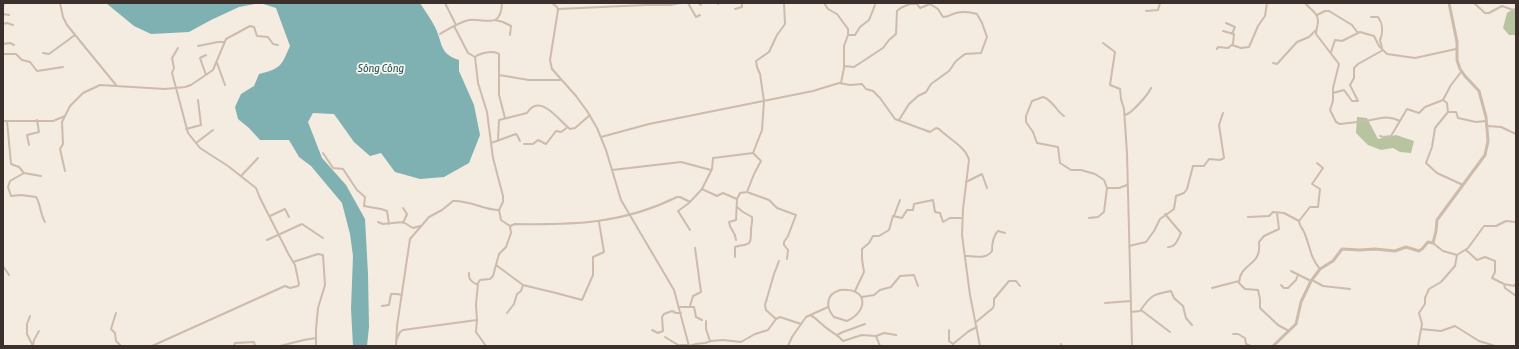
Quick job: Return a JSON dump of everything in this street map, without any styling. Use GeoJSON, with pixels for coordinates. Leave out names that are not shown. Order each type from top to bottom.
{"type":"FeatureCollection","features":[{"type":"Feature","properties":{"kind":"street"},"geometry":{"type":"LineString","coordinates":[[3,7],[4,3]]}},
{"type":"Feature","properties":{"kind":"street"},"geometry":{"type":"LineString","coordinates":[[60,3],[63,17],[75,35],[116,85]]}},
{"type":"Feature","properties":{"kind":"street"},"geometry":{"type":"LineString","coordinates":[[445,3],[468,53],[475,57]]}},
{"type":"Feature","properties":{"kind":"street"},"geometry":{"type":"LineString","coordinates":[[495,20],[501,12],[502,3]]}},
{"type":"Feature","properties":{"kind":"street"},"geometry":{"type":"LineString","coordinates":[[552,3],[558,9],[670,5],[681,3]]}},
{"type":"Feature","properties":{"kind":"street"},"geometry":{"type":"LineString","coordinates":[[688,3],[696,17],[700,15]]}},
{"type":"Feature","properties":{"kind":"street"},"geometry":{"type":"LineString","coordinates":[[735,9],[742,6],[742,3]]}},
{"type":"Feature","properties":{"kind":"street"},"geometry":{"type":"LineString","coordinates":[[753,153],[762,131],[764,101],[760,74],[756,61],[769,52],[777,35],[785,24],[784,3]]}},
{"type":"Feature","properties":{"kind":"street"},"geometry":{"type":"LineString","coordinates":[[824,3],[828,9],[837,14],[846,25],[848,35],[844,46],[844,66],[841,83]]}},
{"type":"Feature","properties":{"kind":"street"},"geometry":{"type":"LineString","coordinates":[[1146,11],[1158,10],[1160,3]]}},
{"type":"Feature","properties":{"kind":"street"},"geometry":{"type":"LineString","coordinates":[[1232,45],[1241,48],[1249,47],[1258,26],[1266,16],[1267,3]]}},
{"type":"Feature","properties":{"kind":"street"},"geometry":{"type":"LineString","coordinates":[[1305,3],[1317,15],[1318,22],[1316,34],[1339,64],[1333,88],[1331,112],[1336,122],[1338,124],[1367,121],[1378,117],[1393,117],[1400,120]]}},
{"type":"Feature","properties":{"kind":"street"},"geometry":{"type":"LineString","coordinates":[[1433,244],[1437,220],[1485,155],[1487,150],[1487,126],[1479,91],[1461,72],[1457,60],[1457,42],[1449,3]]}},
{"type":"Feature","properties":{"kind":"street"},"geometry":{"type":"LineString","coordinates":[[1474,3],[1485,13],[1489,13],[1502,6],[1516,11]]}},
{"type":"Feature","properties":{"kind":"street"},"geometry":{"type":"LineString","coordinates":[[844,66],[854,67],[883,48],[896,34],[897,11],[910,4],[916,4],[920,8],[930,4],[938,9],[942,16],[946,17],[956,13],[968,11],[977,14],[982,23],[987,39],[981,53],[965,54],[956,61],[949,71],[931,84],[926,92],[918,96],[909,104],[899,120]]}},
{"type":"Feature","properties":{"kind":"street"},"geometry":{"type":"LineString","coordinates":[[848,35],[855,35],[860,26],[869,20],[875,5]]}},
{"type":"Feature","properties":{"kind":"street"},"geometry":{"type":"LineString","coordinates":[[558,9],[550,62],[552,69],[576,96],[590,115],[601,137],[620,197],[673,287],[689,345]]}},
{"type":"Feature","properties":{"kind":"street"},"geometry":{"type":"LineString","coordinates":[[1317,15],[1325,11],[1329,11],[1352,25],[1358,33]]}},
{"type":"Feature","properties":{"kind":"street"},"geometry":{"type":"LineString","coordinates":[[3,14],[9,15]]}},
{"type":"Feature","properties":{"kind":"street"},"geometry":{"type":"LineString","coordinates":[[1371,17],[1378,17],[1380,20],[1383,34],[1380,40],[1383,50]]}},
{"type":"Feature","properties":{"kind":"street"},"geometry":{"type":"LineString","coordinates":[[440,34],[455,25],[470,20],[486,22],[495,20],[511,26],[510,35]]}},
{"type":"Feature","properties":{"kind":"street"},"geometry":{"type":"LineString","coordinates":[[3,24],[7,22],[13,25]]}},
{"type":"Feature","properties":{"kind":"street"},"geometry":{"type":"LineString","coordinates":[[1226,23],[1235,27],[1232,34]]}},
{"type":"Feature","properties":{"kind":"street"},"geometry":{"type":"LineString","coordinates":[[65,171],[60,148],[63,144],[62,123],[70,106],[85,92],[102,85],[162,89],[191,85],[213,70],[228,38],[252,26],[257,36],[268,37],[273,44],[278,45]]}},
{"type":"Feature","properties":{"kind":"street"},"geometry":{"type":"LineString","coordinates":[[1217,49],[1218,47],[1228,48],[1232,45],[1235,36],[1223,30]]}},
{"type":"Feature","properties":{"kind":"street"},"geometry":{"type":"LineString","coordinates":[[1273,62],[1277,64],[1297,42],[1309,37],[1316,30]]}},
{"type":"Feature","properties":{"kind":"street"},"geometry":{"type":"LineString","coordinates":[[1331,53],[1335,40],[1342,40],[1364,32],[1374,36],[1387,54],[1415,58],[1456,49]]}},
{"type":"Feature","properties":{"kind":"street"},"geometry":{"type":"LineString","coordinates":[[43,53],[48,54],[75,35]]}},
{"type":"Feature","properties":{"kind":"street"},"geometry":{"type":"LineString","coordinates":[[198,46],[225,42]]}},
{"type":"Feature","properties":{"kind":"street"},"geometry":{"type":"LineString","coordinates":[[3,44],[10,43],[14,45]]}},
{"type":"Feature","properties":{"kind":"street"},"geometry":{"type":"LineString","coordinates":[[1103,43],[1115,52],[1110,85],[1120,89],[1124,107],[1128,185],[1132,346]]}},
{"type":"Feature","properties":{"kind":"street"},"geometry":{"type":"LineString","coordinates":[[152,346],[285,286],[292,288],[298,286],[299,284],[298,273],[257,189],[241,176],[202,150],[186,129],[177,88],[172,73],[174,68],[172,58],[178,48]]}},
{"type":"Feature","properties":{"kind":"street"},"geometry":{"type":"LineString","coordinates":[[1333,93],[1344,90],[1352,101],[1358,101],[1350,84],[1354,78],[1354,68],[1358,64],[1383,50]]}},
{"type":"Feature","properties":{"kind":"street"},"geometry":{"type":"LineString","coordinates":[[475,57],[479,54],[494,52],[498,53],[499,96],[505,118]]}},
{"type":"Feature","properties":{"kind":"street"},"geometry":{"type":"LineString","coordinates":[[3,54],[16,54],[22,60],[30,62],[37,71],[63,67]]}},
{"type":"Feature","properties":{"kind":"street"},"geometry":{"type":"LineString","coordinates":[[206,55],[200,58],[206,75]]}},
{"type":"Feature","properties":{"kind":"street"},"geometry":{"type":"LineString","coordinates":[[475,57],[478,83],[487,112],[494,161],[503,196],[503,202],[500,210],[501,220],[510,226]]}},
{"type":"Feature","properties":{"kind":"street"},"geometry":{"type":"LineString","coordinates":[[217,63],[225,85]]}},
{"type":"Feature","properties":{"kind":"street"},"geometry":{"type":"LineString","coordinates":[[1380,136],[1391,136],[1407,109],[1419,113],[1425,107],[1439,103],[1443,100],[1451,85],[1461,72]]}},
{"type":"Feature","properties":{"kind":"street"},"geometry":{"type":"LineString","coordinates":[[499,75],[529,80],[562,80]]}},
{"type":"Feature","properties":{"kind":"street"},"geometry":{"type":"LineString","coordinates":[[601,137],[649,124],[813,91],[841,83],[850,85],[862,84],[866,89],[873,91],[881,99],[893,117],[930,132],[938,128],[959,147],[968,158],[962,218],[962,235],[970,295],[980,346]]}},
{"type":"Feature","properties":{"kind":"street"},"geometry":{"type":"LineString","coordinates":[[1124,115],[1130,114],[1144,99],[1151,88]]}},
{"type":"Feature","properties":{"kind":"street"},"geometry":{"type":"LineString","coordinates":[[1064,116],[1046,97],[1043,96],[1032,100],[1026,116],[1026,122],[1033,132],[1037,143],[1058,147],[1060,163],[1071,170],[1082,170],[1096,174],[1104,180],[1107,188],[1104,212],[1098,217],[1089,218]]}},
{"type":"Feature","properties":{"kind":"street"},"geometry":{"type":"LineString","coordinates":[[186,129],[201,125],[198,100]]}},
{"type":"Feature","properties":{"kind":"street"},"geometry":{"type":"LineString","coordinates":[[1443,100],[1447,103],[1448,112],[1435,128],[1432,147],[1426,162],[1437,173],[1463,185]]}},
{"type":"Feature","properties":{"kind":"street"},"geometry":{"type":"LineString","coordinates":[[498,141],[499,121],[505,118],[527,113],[530,109],[535,107],[544,107],[555,114],[568,127],[574,129],[590,115]]}},
{"type":"Feature","properties":{"kind":"street"},"geometry":{"type":"LineString","coordinates":[[1448,112],[1456,112],[1459,119],[1476,122],[1486,121]]}},
{"type":"Feature","properties":{"kind":"street"},"geometry":{"type":"LineString","coordinates":[[1129,246],[1146,242],[1160,219],[1174,208],[1176,196],[1184,193],[1187,189],[1193,166],[1204,166],[1209,159],[1222,160],[1224,158],[1218,125],[1223,113]]}},
{"type":"Feature","properties":{"kind":"street"},"geometry":{"type":"LineString","coordinates":[[3,121],[53,121],[65,116]]}},
{"type":"Feature","properties":{"kind":"street"},"geometry":{"type":"LineString","coordinates":[[29,146],[27,135],[39,132],[37,120]]}},
{"type":"Feature","properties":{"kind":"street"},"geometry":{"type":"LineString","coordinates":[[7,121],[10,142],[10,164],[19,167],[24,173],[41,176]]}},
{"type":"Feature","properties":{"kind":"street"},"geometry":{"type":"LineString","coordinates":[[1487,126],[1501,127],[1516,134]]}},
{"type":"Feature","properties":{"kind":"street"},"geometry":{"type":"LineString","coordinates":[[524,144],[533,144],[538,140],[546,144],[556,131],[561,132],[568,127]]}},
{"type":"Feature","properties":{"kind":"street"},"geometry":{"type":"LineString","coordinates":[[196,143],[214,130]]}},
{"type":"Feature","properties":{"kind":"street"},"geometry":{"type":"LineString","coordinates":[[491,143],[517,134],[520,141]]}},
{"type":"Feature","properties":{"kind":"street"},"geometry":{"type":"LineString","coordinates":[[323,153],[333,168],[343,169],[357,190],[365,197],[364,206],[380,208],[387,211],[389,224]]}},
{"type":"Feature","properties":{"kind":"street"},"geometry":{"type":"LineString","coordinates":[[690,230],[678,211],[690,202],[702,189],[711,171],[714,158],[753,153]]}},
{"type":"Feature","properties":{"kind":"street"},"geometry":{"type":"LineString","coordinates":[[747,192],[761,161],[753,153]]}},
{"type":"Feature","properties":{"kind":"street"},"geometry":{"type":"LineString","coordinates":[[241,176],[258,158]]}},
{"type":"Feature","properties":{"kind":"street"},"geometry":{"type":"LineString","coordinates":[[612,170],[681,162],[711,171]]}},
{"type":"Feature","properties":{"kind":"street"},"geometry":{"type":"LineString","coordinates":[[1318,163],[1323,168],[1312,184],[1320,189],[1320,204],[1318,207],[1310,207],[1299,220],[1299,225],[1304,232],[1313,262],[1320,270]]}},
{"type":"Feature","properties":{"kind":"street"},"geometry":{"type":"LineString","coordinates":[[24,173],[9,182],[8,187],[10,195],[34,196],[39,202],[41,215],[45,222]]}},
{"type":"Feature","properties":{"kind":"street"},"geometry":{"type":"LineString","coordinates":[[966,182],[982,174],[987,188]]}},
{"type":"Feature","properties":{"kind":"street"},"geometry":{"type":"LineString","coordinates":[[1107,188],[1119,188],[1128,185]]}},
{"type":"Feature","properties":{"kind":"street"},"geometry":{"type":"LineString","coordinates":[[702,189],[717,196],[724,193],[737,199]]}},
{"type":"Feature","properties":{"kind":"street"},"geometry":{"type":"LineString","coordinates":[[736,240],[735,232],[730,227],[729,222],[736,220],[737,199],[741,192],[747,192],[769,200],[777,208],[796,215],[788,236],[784,242],[788,250],[787,259]]}},
{"type":"Feature","properties":{"kind":"street"},"geometry":{"type":"LineString","coordinates":[[510,226],[515,224],[582,224],[599,222],[644,212],[677,197],[690,202]]}},
{"type":"Feature","properties":{"kind":"street"},"geometry":{"type":"LineString","coordinates":[[855,291],[864,272],[862,249],[869,243],[873,236],[879,236],[889,230],[900,200]]}},
{"type":"Feature","properties":{"kind":"street"},"geometry":{"type":"LineString","coordinates":[[894,216],[902,218],[907,210],[913,210],[914,204],[933,200],[935,212],[940,213],[943,222],[950,218],[962,218]]}},
{"type":"Feature","properties":{"kind":"street"},"geometry":{"type":"LineString","coordinates":[[396,346],[409,242],[412,237],[428,217],[442,210],[453,201],[469,202],[493,210],[500,210]]}},
{"type":"Feature","properties":{"kind":"street"},"geometry":{"type":"LineString","coordinates":[[735,257],[735,247],[746,246],[752,238],[751,228],[753,220],[751,216],[737,207]]}},
{"type":"Feature","properties":{"kind":"street"},"geometry":{"type":"LineString","coordinates":[[403,208],[407,214],[404,223]]}},
{"type":"Feature","properties":{"kind":"street"},"geometry":{"type":"LineString","coordinates":[[270,216],[285,209],[290,217]]}},
{"type":"Feature","properties":{"kind":"street"},"geometry":{"type":"LineString","coordinates":[[1248,217],[1269,216],[1273,212],[1286,213],[1294,219],[1299,220]]}},
{"type":"Feature","properties":{"kind":"street"},"geometry":{"type":"LineString","coordinates":[[1277,213],[1279,229],[1264,236],[1258,242],[1260,250],[1257,258],[1243,270],[1239,281],[1240,285],[1245,288],[1258,290],[1260,308],[1278,325],[1289,331]]}},
{"type":"Feature","properties":{"kind":"street"},"geometry":{"type":"LineString","coordinates":[[1165,214],[1181,233],[1176,244],[1168,247]]}},
{"type":"Feature","properties":{"kind":"street"},"geometry":{"type":"LineString","coordinates":[[378,222],[383,224],[404,223],[411,228],[421,226]]}},
{"type":"Feature","properties":{"kind":"street"},"geometry":{"type":"LineString","coordinates":[[496,265],[523,285],[556,292],[582,300],[593,275],[593,257],[604,252],[599,222]]}},
{"type":"Feature","properties":{"kind":"street"},"geometry":{"type":"LineString","coordinates":[[1274,346],[1297,321],[1301,302],[1311,280],[1320,270],[1333,261],[1342,248],[1396,251],[1406,247],[1419,251],[1428,242],[1443,251],[1457,255],[1466,250],[1476,240],[1484,226],[1496,226],[1506,222],[1516,222]]}},
{"type":"Feature","properties":{"kind":"street"},"geometry":{"type":"LineString","coordinates":[[267,240],[302,224],[323,238]]}},
{"type":"Feature","properties":{"kind":"street"},"geometry":{"type":"LineString","coordinates":[[486,346],[476,331],[478,285],[480,280],[490,279],[493,276],[499,254],[506,248],[510,226]]}},
{"type":"Feature","properties":{"kind":"street"},"geometry":{"type":"LineString","coordinates":[[965,256],[978,258],[988,255],[992,251],[992,244],[996,232],[1005,232]]}},
{"type":"Feature","properties":{"kind":"street"},"geometry":{"type":"LineString","coordinates":[[690,306],[693,296],[701,292],[696,248]]}},
{"type":"Feature","properties":{"kind":"street"},"geometry":{"type":"LineString","coordinates":[[1466,250],[1477,260],[1485,257],[1495,261],[1495,272],[1492,278],[1504,284],[1514,286],[1516,283]]}},
{"type":"Feature","properties":{"kind":"street"},"geometry":{"type":"LineString","coordinates":[[293,262],[318,254],[323,255],[325,285],[318,308],[316,346]]}},
{"type":"Feature","properties":{"kind":"street"},"geometry":{"type":"LineString","coordinates":[[1418,346],[1422,322],[1420,313],[1425,304],[1425,296],[1430,288],[1440,282],[1455,266],[1457,255]]}},
{"type":"Feature","properties":{"kind":"street"},"geometry":{"type":"LineString","coordinates":[[776,319],[766,310],[765,305],[779,261]]}},
{"type":"Feature","properties":{"kind":"street"},"geometry":{"type":"LineString","coordinates":[[3,266],[8,275]]}},
{"type":"Feature","properties":{"kind":"street"},"geometry":{"type":"LineString","coordinates":[[1291,271],[1323,286],[1350,288]]}},
{"type":"Feature","properties":{"kind":"street"},"geometry":{"type":"LineString","coordinates":[[469,273],[471,279],[478,285]]}},
{"type":"Feature","properties":{"kind":"street"},"geometry":{"type":"LineString","coordinates":[[862,297],[874,295],[880,290],[890,287],[900,276],[914,275],[918,286]]}},
{"type":"Feature","properties":{"kind":"street"},"geometry":{"type":"LineString","coordinates":[[1281,285],[1284,288],[1288,288],[1296,280],[1298,275]]}},
{"type":"Feature","properties":{"kind":"street"},"geometry":{"type":"LineString","coordinates":[[976,322],[993,308],[994,299],[1009,281],[1016,281],[1020,286]]}},
{"type":"Feature","properties":{"kind":"street"},"geometry":{"type":"LineString","coordinates":[[1212,288],[1239,281]]}},
{"type":"Feature","properties":{"kind":"street"},"geometry":{"type":"LineString","coordinates":[[1504,284],[1505,288],[1516,296]]}},
{"type":"Feature","properties":{"kind":"street"},"geometry":{"type":"LineString","coordinates":[[507,313],[514,304],[517,294],[521,291],[523,285]]}},
{"type":"Feature","properties":{"kind":"street"},"geometry":{"type":"LineString","coordinates":[[837,291],[855,291],[862,297],[863,303],[862,307],[855,316],[847,320],[834,317],[828,307],[829,298],[837,291]]}},
{"type":"Feature","properties":{"kind":"street"},"geometry":{"type":"LineString","coordinates":[[1131,312],[1141,310],[1153,295],[1171,291],[1174,298],[1183,306],[1186,318],[1192,325]]}},
{"type":"Feature","properties":{"kind":"street"},"geometry":{"type":"LineString","coordinates":[[382,306],[389,305],[391,294],[402,295]]}},
{"type":"Feature","properties":{"kind":"street"},"geometry":{"type":"LineString","coordinates":[[1105,303],[1131,301]]}},
{"type":"Feature","properties":{"kind":"street"},"geometry":{"type":"LineString","coordinates":[[679,307],[690,306],[695,308],[696,317],[702,320]]}},
{"type":"Feature","properties":{"kind":"street"},"geometry":{"type":"LineString","coordinates":[[788,346],[792,337],[806,317],[828,307]]}},
{"type":"Feature","properties":{"kind":"street"},"geometry":{"type":"LineString","coordinates":[[1141,310],[1170,332]]}},
{"type":"Feature","properties":{"kind":"street"},"geometry":{"type":"LineString","coordinates":[[652,330],[658,333],[663,331],[662,317],[664,314],[672,311],[681,313]]}},
{"type":"Feature","properties":{"kind":"street"},"geometry":{"type":"LineString","coordinates":[[116,313],[111,329],[115,333],[116,341],[121,346]]}},
{"type":"Feature","properties":{"kind":"street"},"geometry":{"type":"LineString","coordinates":[[810,315],[844,342],[854,336],[876,336],[884,333],[896,334]]}},
{"type":"Feature","properties":{"kind":"street"},"geometry":{"type":"LineString","coordinates":[[30,316],[27,324],[27,334],[33,346]]}},
{"type":"Feature","properties":{"kind":"street"},"geometry":{"type":"LineString","coordinates":[[665,337],[678,345],[689,345],[723,340],[741,342],[755,334],[768,330],[776,319],[782,318],[801,324]]}},
{"type":"Feature","properties":{"kind":"street"},"geometry":{"type":"LineString","coordinates":[[396,341],[400,332],[403,330],[477,320]]}},
{"type":"Feature","properties":{"kind":"street"},"geometry":{"type":"LineString","coordinates":[[706,320],[706,329],[710,341]]}},
{"type":"Feature","properties":{"kind":"street"},"geometry":{"type":"LineString","coordinates":[[837,335],[866,324]]}},
{"type":"Feature","properties":{"kind":"street"},"geometry":{"type":"LineString","coordinates":[[1420,329],[1442,331],[1455,326],[1479,341],[1495,346]]}},
{"type":"Feature","properties":{"kind":"street"},"geometry":{"type":"LineString","coordinates":[[949,330],[948,341],[953,344],[969,331],[977,327]]}},
{"type":"Feature","properties":{"kind":"street"},"geometry":{"type":"LineString","coordinates":[[33,346],[34,340],[39,332]]}},
{"type":"Feature","properties":{"kind":"street"},"geometry":{"type":"LineString","coordinates":[[1233,334],[1238,334],[1245,338],[1246,344],[1252,346]]}},
{"type":"Feature","properties":{"kind":"street"},"geometry":{"type":"LineString","coordinates":[[876,336],[880,346]]}},
{"type":"Feature","properties":{"kind":"street"},"geometry":{"type":"LineString","coordinates":[[280,346],[316,338]]}},
{"type":"Feature","properties":{"kind":"street"},"geometry":{"type":"LineString","coordinates":[[234,346],[235,343],[254,342],[256,346]]}},
{"type":"Feature","properties":{"kind":"green space"},"geometry":{"type":"Polygon","coordinates":[[[1516,7],[1516,35],[1509,35],[1503,28],[1507,13],[1516,7]]]}},
{"type":"Feature","properties":{"kind":"green space"},"geometry":{"type":"Polygon","coordinates":[[[1357,117],[1367,118],[1378,139],[1396,135],[1414,141],[1411,153],[1400,152],[1393,148],[1381,150],[1368,145],[1356,133],[1357,117]]]}},
{"type":"Feature","properties":{"kind":"water"},"geometry":{"type":"Polygon","coordinates":[[[106,3],[260,3],[239,7],[189,32],[151,34],[134,26],[106,3]]]}},
{"type":"Feature","properties":{"kind":"water","name":"Sông Công"},"geometry":{"type":"Polygon","coordinates":[[[260,3],[420,3],[438,33],[442,47],[448,55],[459,60],[459,71],[474,105],[480,135],[469,163],[444,177],[420,179],[395,172],[381,153],[370,156],[354,142],[334,114],[313,113],[308,122],[322,158],[346,185],[365,219],[369,327],[367,346],[353,346],[351,309],[353,256],[350,234],[342,203],[311,166],[299,157],[289,140],[260,140],[238,119],[235,107],[241,94],[254,86],[259,74],[277,68],[285,58],[290,46],[276,8],[260,3]]]}}]}
